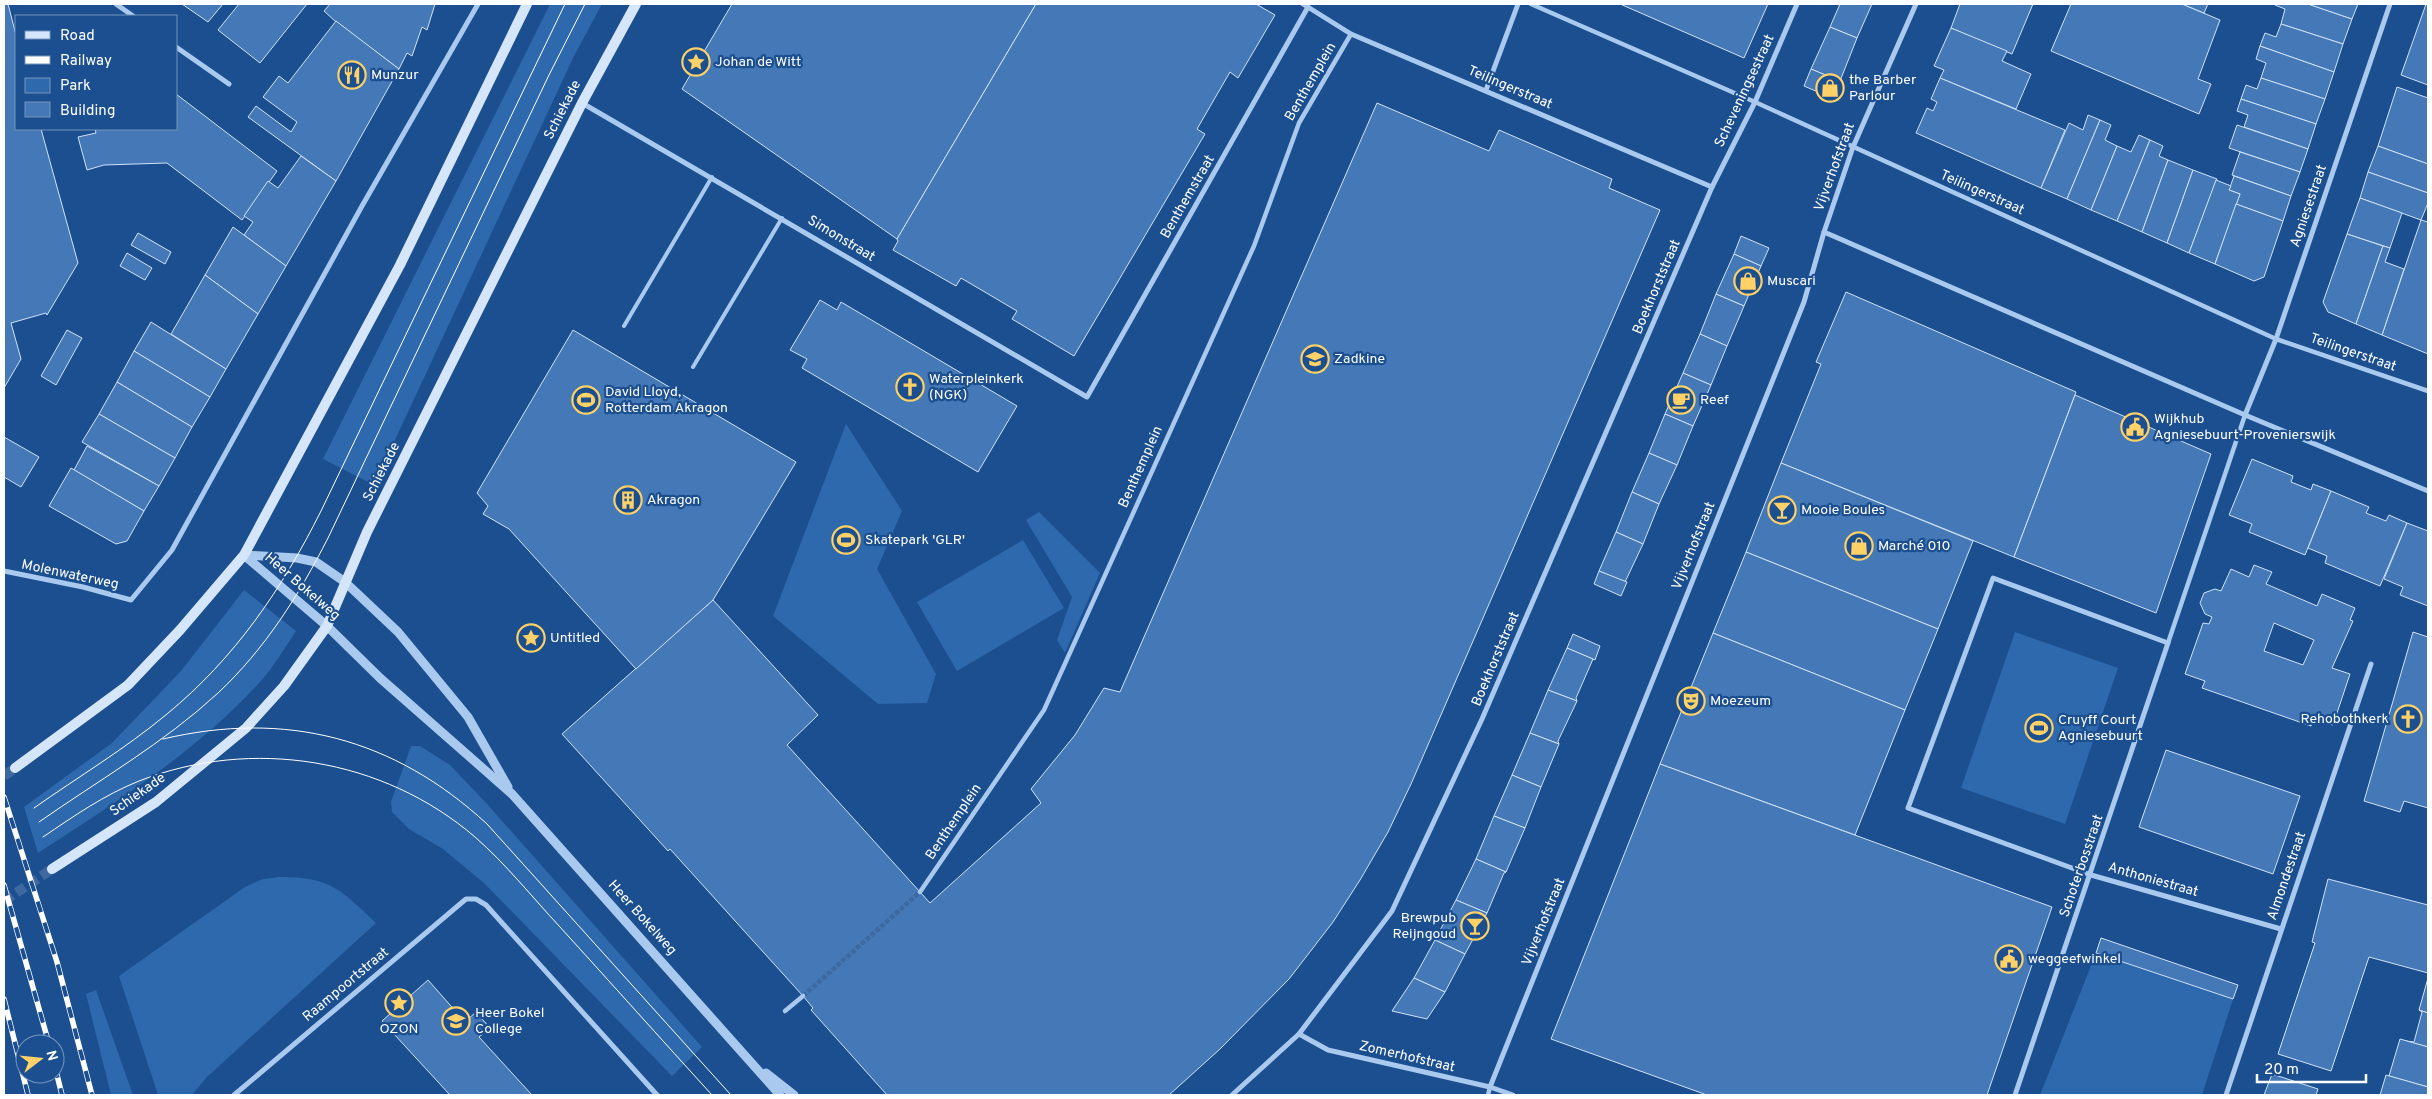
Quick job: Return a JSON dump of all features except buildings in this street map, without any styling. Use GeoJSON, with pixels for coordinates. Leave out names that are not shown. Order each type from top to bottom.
{"type":"FeatureCollection","features":[{"type":"Feature","properties":{"kind":"main road"},"geometry":{"type":"LineString","coordinates":[[15,768],[128,686],[180,630],[244,555],[400,265],[527,4]]}},
{"type":"Feature","properties":{"kind":"main road","name":"Schiekade"},"geometry":{"type":"LineString","coordinates":[[52,869],[156,802],[246,728],[284,686],[327,626],[367,532],[582,102],[636,4]]}},
{"type":"Feature","properties":{"kind":"street"},"geometry":{"type":"LineString","coordinates":[[116,4],[132,15]]}},
{"type":"Feature","properties":{"kind":"street","name":"Molenwaterweg"},"geometry":{"type":"LineString","coordinates":[[4,572],[83,587],[132,600],[172,550],[352,224],[478,4]]}},
{"type":"Feature","properties":{"kind":"street","name":"Teilingerstraat"},"geometry":{"type":"LineString","coordinates":[[1303,4],[1351,34],[1712,187]]}},
{"type":"Feature","properties":{"kind":"street"},"geometry":{"type":"LineString","coordinates":[[1486,90],[1518,4]]}},
{"type":"Feature","properties":{"kind":"street","name":"Teilingerstraat"},"geometry":{"type":"LineString","coordinates":[[1531,4],[1754,102],[2276,339],[2428,391]]}},
{"type":"Feature","properties":{"kind":"street","name":"Scheveningsestraat"},"geometry":{"type":"LineString","coordinates":[[1712,187],[1754,102],[1797,4]]}},
{"type":"Feature","properties":{"kind":"street","name":"Vijverhofstraat"},"geometry":{"type":"LineString","coordinates":[[1488,1095],[1804,302],[1824,232],[1853,147],[1916,4]]}},
{"type":"Feature","properties":{"kind":"street","name":"Agniesestraat"},"geometry":{"type":"LineString","coordinates":[[2245,415],[2276,339],[2390,4]]}},
{"type":"Feature","properties":{"kind":"street","name":"Benthemstraat"},"geometry":{"type":"LineString","coordinates":[[1087,397],[1308,7]]}},
{"type":"Feature","properties":{"kind":"street","name":"Benthemplein"},"geometry":{"type":"LineString","coordinates":[[920,892],[1044,710],[1254,246],[1299,123],[1351,34]]}},
{"type":"Feature","properties":{"kind":"street"},"geometry":{"type":"LineString","coordinates":[[178,48],[229,84]]}},
{"type":"Feature","properties":{"kind":"street","name":"Simonstraat"},"geometry":{"type":"LineString","coordinates":[[582,102],[1087,397]]}},
{"type":"Feature","properties":{"kind":"street","name":"Boekhorststraat"},"geometry":{"type":"LineString","coordinates":[[1232,1095],[1299,1034],[1392,910],[1482,719],[1712,187]]}},
{"type":"Feature","properties":{"kind":"street"},"geometry":{"type":"LineString","coordinates":[[1824,232],[2245,415],[2428,490]]}},
{"type":"Feature","properties":{"kind":"street","name":"Schoterbosstraat"},"geometry":{"type":"LineString","coordinates":[[2015,1095],[2245,415]]}},
{"type":"Feature","properties":{"kind":"street","name":"Heer Bokelweg"},"geometry":{"type":"LineString","coordinates":[[244,555],[297,558],[316,562],[345,582],[398,632],[468,717],[512,794]]}},
{"type":"Feature","properties":{"kind":"street","name":"Heer Bokelweg"},"geometry":{"type":"LineString","coordinates":[[244,555],[327,626],[380,678],[512,794],[780,1095]]}},
{"type":"Feature","properties":{"kind":"street","name":"Anthoniestraat"},"geometry":{"type":"LineString","coordinates":[[2168,643],[1993,578],[1908,808],[2091,874],[2281,929]]}},
{"type":"Feature","properties":{"kind":"street","name":"Almondestraat"},"geometry":{"type":"LineString","coordinates":[[2226,1095],[2371,664]]}},
{"type":"Feature","properties":{"kind":"street","name":"Raampoortstraat"},"geometry":{"type":"LineString","coordinates":[[234,1095],[466,899],[476,899],[486,905],[657,1095]]}},
{"type":"Feature","properties":{"kind":"street"},"geometry":{"type":"LineString","coordinates":[[785,1012],[803,996]]}},
{"type":"Feature","properties":{"kind":"street","name":"Zomerhofstraat"},"geometry":{"type":"LineString","coordinates":[[1299,1034],[1328,1050],[1490,1087],[1513,1095]]}},
{"type":"Feature","properties":{"kind":"street","name":"Heer Bokelweg"},"geometry":{"type":"LineString","coordinates":[[750,1060],[794,1095]]}},
{"type":"Feature","properties":{"kind":"lane"},"geometry":{"type":"LineString","coordinates":[[624,326],[712,177]]}},
{"type":"Feature","properties":{"kind":"lane"},"geometry":{"type":"LineString","coordinates":[[693,368],[782,218]]}},
{"type":"Feature","properties":{"kind":"green space"},"geometry":{"type":"Polygon","coordinates":[[[550,4],[602,4],[574,56],[374,485],[323,459],[550,4]]]}},
{"type":"Feature","properties":{"kind":"green space","name":"Skatepark 'GLR'"},"geometry":{"type":"Polygon","coordinates":[[[846,424],[902,511],[877,569],[936,674],[927,703],[878,704],[773,616],[846,424]]]}},
{"type":"Feature","properties":{"kind":"green space"},"geometry":{"type":"Polygon","coordinates":[[[1039,512],[1100,573],[1065,653],[1057,640],[1072,597],[1026,520],[1039,512]]]}},
{"type":"Feature","properties":{"kind":"green space"},"geometry":{"type":"Polygon","coordinates":[[[1023,540],[1064,608],[957,671],[917,602],[1023,540]]]}},
{"type":"Feature","properties":{"kind":"green space"},"geometry":{"type":"Polygon","coordinates":[[[244,590],[296,631],[266,675],[236,706],[183,753],[126,795],[38,853],[24,807],[112,743],[181,671],[244,590]]]}},
{"type":"Feature","properties":{"kind":"green space","name":"Cruyff Court Agniesebuurt"},"geometry":{"type":"Polygon","coordinates":[[[2015,632],[2118,668],[2065,824],[1961,788],[2015,632]]]}},
{"type":"Feature","properties":{"kind":"green space"},"geometry":{"type":"Polygon","coordinates":[[[411,746],[420,746],[450,765],[488,805],[702,1047],[672,1076],[485,884],[443,849],[409,829],[392,812],[391,802],[411,746]]]}},
{"type":"Feature","properties":{"kind":"green space"},"geometry":{"type":"Polygon","coordinates":[[[280,877],[324,883],[344,894],[376,923],[207,1077],[192,1095],[158,1095],[119,976],[245,887],[263,879],[280,877]]]}},
{"type":"Feature","properties":{"kind":"green space"},"geometry":{"type":"Polygon","coordinates":[[[2096,953],[2233,999],[2202,1095],[2040,1095],[2096,953]]]}},
{"type":"Feature","properties":{"kind":"green space"},"geometry":{"type":"Polygon","coordinates":[[[96,990],[133,1095],[111,1095],[86,994],[96,990]]]}},
{"type":"Feature","properties":{"kind":"tunnel"},"geometry":{"type":"LineString","coordinates":[[4,776],[15,768]]}},
{"type":"Feature","properties":{"kind":"tunnel"},"geometry":{"type":"LineString","coordinates":[[4,901],[52,869]]}},
{"type":"Feature","properties":{"kind":"tunnel"},"geometry":{"type":"LineString","coordinates":[[803,996],[920,892]]}},
{"type":"Feature","properties":{"kind":"tram line"},"geometry":{"type":"LineString","coordinates":[[34,808],[135,739],[192,692],[235,646],[273,595],[321,511],[565,4]]}},
{"type":"Feature","properties":{"kind":"tram line"},"geometry":{"type":"LineString","coordinates":[[39,822],[153,745],[197,711],[235,676],[266,640],[280,620],[328,538],[549,75],[585,4]]}},
{"type":"Feature","properties":{"kind":"tram line"},"geometry":{"type":"LineString","coordinates":[[163,739],[208,731],[252,728],[295,730],[336,738],[376,752],[414,770],[451,794],[487,824],[731,1095]]}},
{"type":"Feature","properties":{"kind":"tram line"},"geometry":{"type":"LineString","coordinates":[[43,837],[101,799],[139,781],[182,768],[226,760],[271,759],[315,763],[358,773],[400,789],[439,810],[486,847],[712,1095]]}},
{"type":"Feature","properties":{"kind":"railway"},"geometry":{"type":"LineString","coordinates":[[4,797],[57,962],[92,1095]]}},
{"type":"Feature","properties":{"kind":"railway"},"geometry":{"type":"LineString","coordinates":[[4,885],[46,1034]]}},
{"type":"Feature","properties":{"kind":"railway"},"geometry":{"type":"LineString","coordinates":[[4,999],[28,1095]]}},
{"type":"Feature","properties":{"kind":"railway"},"geometry":{"type":"LineString","coordinates":[[59,1084],[62,1095]]}},
{"type":"Feature","properties":{"kind":"place","name":"Johan de Witt"},"geometry":{"type":"Point","coordinates":[696,62]}},
{"type":"Feature","properties":{"kind":"place","name":"Munzur"},"geometry":{"type":"Point","coordinates":[352,75]}},
{"type":"Feature","properties":{"kind":"place","name":"the Barber Parlour"},"geometry":{"type":"Point","coordinates":[1830,88]}},
{"type":"Feature","properties":{"kind":"place","name":"Muscari"},"geometry":{"type":"Point","coordinates":[1748,281]}},
{"type":"Feature","properties":{"kind":"place","name":"Zadkine"},"geometry":{"type":"Point","coordinates":[1315,359]}},
{"type":"Feature","properties":{"kind":"place","name":"Waterpleinkerk (NGK)"},"geometry":{"type":"Point","coordinates":[910,387]}},
{"type":"Feature","properties":{"kind":"place","name":"David Lloyd, Rotterdam Akragon"},"geometry":{"type":"Point","coordinates":[586,400]}},
{"type":"Feature","properties":{"kind":"place","name":"Reef"},"geometry":{"type":"Point","coordinates":[1681,400]}},
{"type":"Feature","properties":{"kind":"place","name":"Wijkhub Agniesebuurt-Provenierswijk"},"geometry":{"type":"Point","coordinates":[2135,427]}},
{"type":"Feature","properties":{"kind":"place","name":"Akragon"},"geometry":{"type":"Point","coordinates":[628,500]}},
{"type":"Feature","properties":{"kind":"place","name":"Mooie Boules"},"geometry":{"type":"Point","coordinates":[1782,510]}},
{"type":"Feature","properties":{"kind":"place","name":"Skatepark 'GLR'"},"geometry":{"type":"Point","coordinates":[846,540]}},
{"type":"Feature","properties":{"kind":"place","name":"Marché 010"},"geometry":{"type":"Point","coordinates":[1859,546]}},
{"type":"Feature","properties":{"kind":"place","name":"Untitled"},"geometry":{"type":"Point","coordinates":[531,638]}},
{"type":"Feature","properties":{"kind":"place","name":"Moezeum"},"geometry":{"type":"Point","coordinates":[1691,701]}},
{"type":"Feature","properties":{"kind":"place","name":"Rehobothkerk"},"geometry":{"type":"Point","coordinates":[2408,719]}},
{"type":"Feature","properties":{"kind":"place","name":"Cruyff Court Agniesebuurt"},"geometry":{"type":"Point","coordinates":[2039,728]}},
{"type":"Feature","properties":{"kind":"place","name":"Brewpub Reijngoud"},"geometry":{"type":"Point","coordinates":[1475,926]}},
{"type":"Feature","properties":{"kind":"place","name":"weggeefwinkel"},"geometry":{"type":"Point","coordinates":[2009,959]}},
{"type":"Feature","properties":{"kind":"place","name":"OZON"},"geometry":{"type":"Point","coordinates":[399,1003]}},
{"type":"Feature","properties":{"kind":"place","name":"Heer Bokel College"},"geometry":{"type":"Point","coordinates":[456,1021]}}]}
